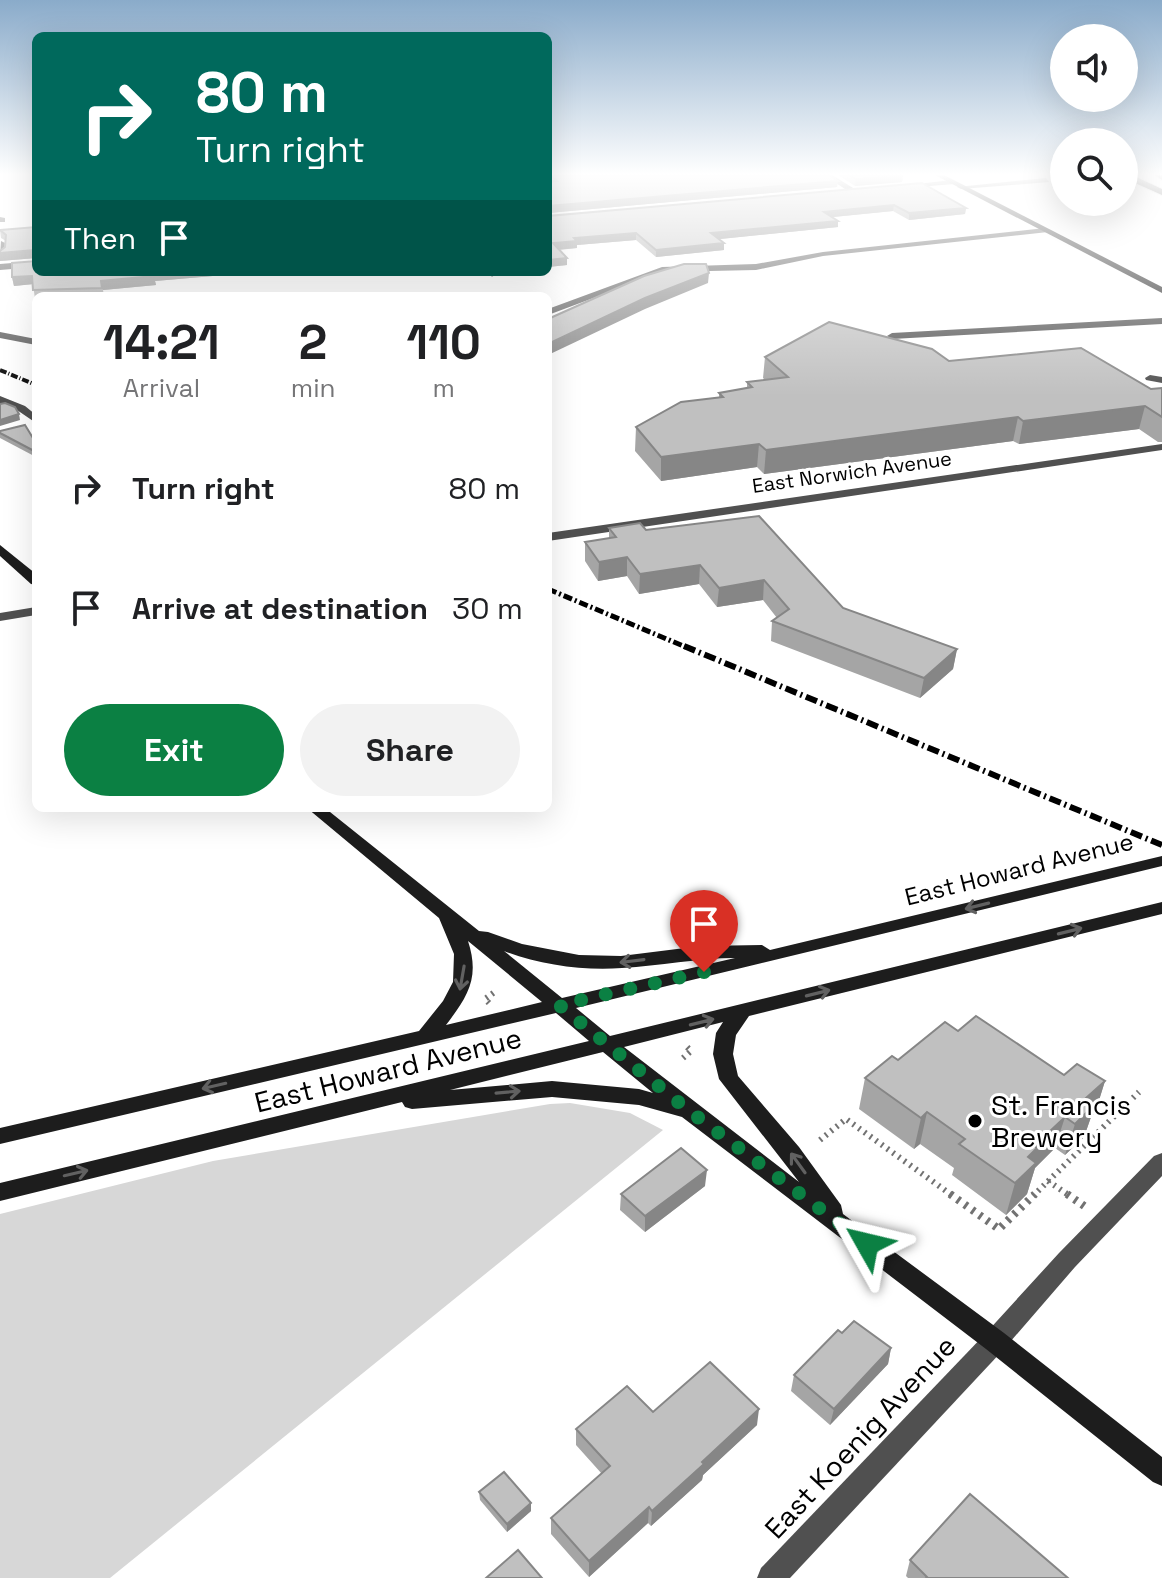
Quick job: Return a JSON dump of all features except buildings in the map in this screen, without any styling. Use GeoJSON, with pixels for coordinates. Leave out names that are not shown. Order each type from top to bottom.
{"type":"FeatureCollection","features":[{"type":"Feature","properties":{"kind":"main road"},"geometry":{"type":"LineString","coordinates":[[1081,249],[1162,290]]}},
{"type":"Feature","properties":{"kind":"main road"},"geometry":{"type":"LineString","coordinates":[[0,549],[32,577]]}},
{"type":"Feature","properties":{"kind":"main road"},"geometry":{"type":"LineString","coordinates":[[320,812],[688,1110],[995,1341],[1162,1473]]}},
{"type":"Feature","properties":{"kind":"main road","name":"East Howard Avenue"},"geometry":{"type":"LineString","coordinates":[[0,1136],[793,951],[1162,861]]}},
{"type":"Feature","properties":{"kind":"main road","name":"East Howard Avenue"},"geometry":{"type":"LineString","coordinates":[[0,1192],[1162,908]]}},
{"type":"Feature","properties":{"kind":"main road"},"geometry":{"type":"LineString","coordinates":[[426,1036],[459,996],[465,966],[463,946],[445,913]]}},
{"type":"Feature","properties":{"kind":"main road"},"geometry":{"type":"LineString","coordinates":[[469,932],[519,950],[579,961],[621,962],[701,952],[793,951]]}},
{"type":"Feature","properties":{"kind":"main road"},"geometry":{"type":"LineString","coordinates":[[742,1012],[726,1033],[723,1054],[729,1079],[791,1153],[844,1227]]}},
{"type":"Feature","properties":{"kind":"main road"},"geometry":{"type":"LineString","coordinates":[[347,1108],[552,1089],[639,1097],[688,1110]]}},
{"type":"Feature","properties":{"kind":"street"},"geometry":{"type":"LineString","coordinates":[[552,310],[662,270],[756,267],[823,254],[873,249]]}},
{"type":"Feature","properties":{"kind":"street"},"geometry":{"type":"LineString","coordinates":[[0,267],[32,264]]}},
{"type":"Feature","properties":{"kind":"street"},"geometry":{"type":"LineString","coordinates":[[552,302],[567,304]]}},
{"type":"Feature","properties":{"kind":"street"},"geometry":{"type":"LineString","coordinates":[[892,336],[1162,321]]}},
{"type":"Feature","properties":{"kind":"street"},"geometry":{"type":"LineString","coordinates":[[0,335],[32,341]]}},
{"type":"Feature","properties":{"kind":"street"},"geometry":{"type":"LineString","coordinates":[[1150,378],[1162,380]]}},
{"type":"Feature","properties":{"kind":"street"},"geometry":{"type":"LineString","coordinates":[[0,399],[21,408],[32,418]]}},
{"type":"Feature","properties":{"kind":"street"},"geometry":{"type":"LineString","coordinates":[[21,428],[32,423]]}},
{"type":"Feature","properties":{"kind":"street","name":"East Norwich Avenue"},"geometry":{"type":"LineString","coordinates":[[552,536],[1162,447]]}},
{"type":"Feature","properties":{"kind":"street"},"geometry":{"type":"LineString","coordinates":[[0,617],[32,612]]}},
{"type":"Feature","properties":{"kind":"street","name":"East Koenig Avenue"},"geometry":{"type":"LineString","coordinates":[[771,1578],[1162,1162]]}},
{"type":"Feature","properties":{"kind":"path"},"geometry":{"type":"LineString","coordinates":[[490,1004],[485,999],[496,991]]}},
{"type":"Feature","properties":{"kind":"path"},"geometry":{"type":"LineString","coordinates":[[683,1058],[688,1048],[701,1052]]}},
{"type":"Feature","properties":{"kind":"path"},"geometry":{"type":"LineString","coordinates":[[820,1140],[846,1119],[999,1229],[1139,1092]]}},
{"type":"Feature","properties":{"kind":"path"},"geometry":{"type":"LineString","coordinates":[[1048,1181],[1106,1221]]}},
{"type":"Feature","properties":{"kind":"shaded area"},"geometry":{"type":"Polygon","coordinates":[[[570,1103],[630,1113],[663,1130],[110,1578],[0,1578],[0,1214],[213,1161],[570,1103]]]}},
{"type":"Feature","properties":{"kind":"railway"},"geometry":{"type":"LineString","coordinates":[[0,370],[32,383]]}},
{"type":"Feature","properties":{"kind":"railway"},"geometry":{"type":"LineString","coordinates":[[552,591],[688,648]]}},
{"type":"Feature","properties":{"kind":"railway"},"geometry":{"type":"LineString","coordinates":[[684,646],[1162,845]]}},
{"type":"Feature","properties":{"kind":"place","name":"St. Francis Brewery"},"geometry":{"type":"Point","coordinates":[975,1121]}},
{"type":"Feature","properties":{"kind":"route"},"geometry":{"type":"LineString","coordinates":[[704,972],[559,1005],[688,1110],[867,1244]]}}]}
